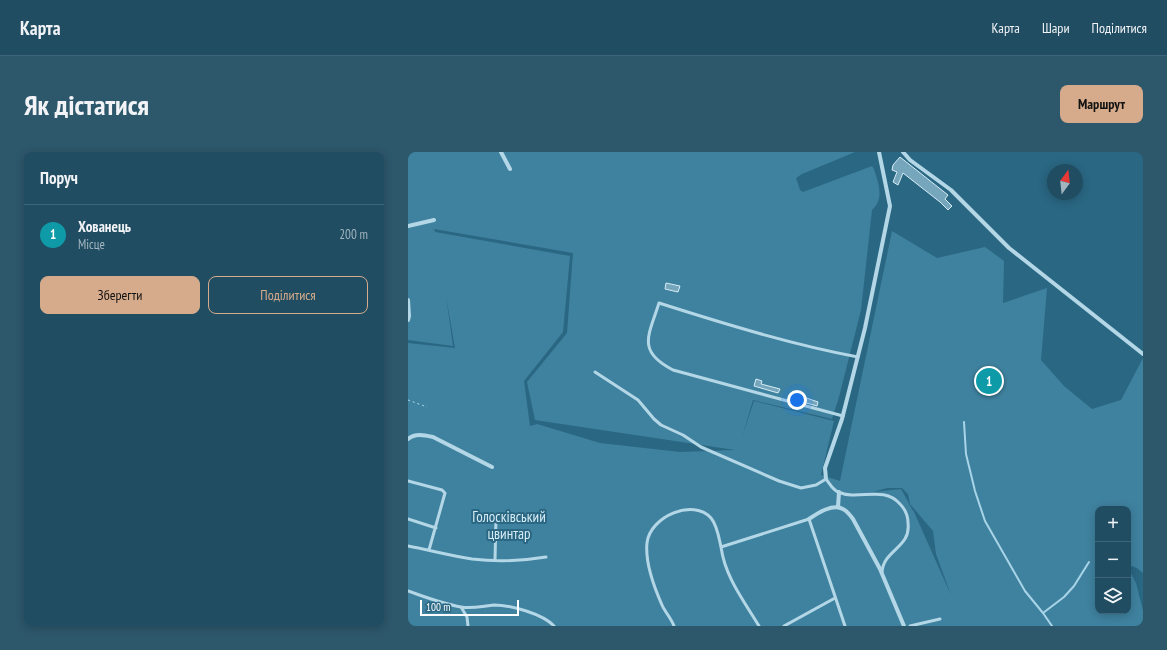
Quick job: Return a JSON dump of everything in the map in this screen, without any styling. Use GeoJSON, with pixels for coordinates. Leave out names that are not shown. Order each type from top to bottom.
{"type":"FeatureCollection","features":[{"type":"Feature","properties":{"kind":"street"},"geometry":{"type":"LineString","coordinates":[[501,152],[510,169]]}},
{"type":"Feature","properties":{"kind":"street"},"geometry":{"type":"LineString","coordinates":[[826,479],[825,468],[843,416],[865,328],[890,206],[879,152]]}},
{"type":"Feature","properties":{"kind":"street"},"geometry":{"type":"LineString","coordinates":[[903,152],[910,160],[951,190],[1009,248],[1143,354]]}},
{"type":"Feature","properties":{"kind":"street"},"geometry":{"type":"LineString","coordinates":[[408,226],[434,220]]}},
{"type":"Feature","properties":{"kind":"street"},"geometry":{"type":"LineString","coordinates":[[408,300],[408,320]]}},
{"type":"Feature","properties":{"kind":"street"},"geometry":{"type":"LineString","coordinates":[[408,439],[416,435],[433,437],[492,467]]}},
{"type":"Feature","properties":{"kind":"street"},"geometry":{"type":"LineString","coordinates":[[838,507],[839,492]]}},
{"type":"Feature","properties":{"kind":"street"},"geometry":{"type":"LineString","coordinates":[[810,519],[821,512],[838,507],[844,510],[853,519],[882,574],[904,626]]}},
{"type":"Feature","properties":{"kind":"lane"},"geometry":{"type":"LineString","coordinates":[[843,416],[673,370],[660,364],[652,356],[648,340],[659,303],[811,348],[858,357]]}},
{"type":"Feature","properties":{"kind":"lane"},"geometry":{"type":"LineString","coordinates":[[595,372],[638,400],[661,425],[713,453],[779,481],[801,488],[816,485],[826,479],[834,489],[839,492],[850,495],[885,495],[896,500],[906,513],[909,527],[906,539],[887,558],[883,566],[882,574]]}},
{"type":"Feature","properties":{"kind":"lane"},"geometry":{"type":"LineString","coordinates":[[408,481],[444,492],[445,496],[429,550]]}},
{"type":"Feature","properties":{"kind":"lane"},"geometry":{"type":"LineString","coordinates":[[674,626],[662,606],[653,584],[647,552],[647,543],[652,528],[660,520],[675,512],[688,510],[701,512],[712,518],[728,574],[759,626]]}},
{"type":"Feature","properties":{"kind":"lane"},"geometry":{"type":"LineString","coordinates":[[495,560],[496,518]]}},
{"type":"Feature","properties":{"kind":"lane"},"geometry":{"type":"LineString","coordinates":[[408,519],[436,528]]}},
{"type":"Feature","properties":{"kind":"lane"},"geometry":{"type":"LineString","coordinates":[[721,547],[810,519],[845,626]]}},
{"type":"Feature","properties":{"kind":"lane"},"geometry":{"type":"LineString","coordinates":[[408,546],[472,558],[495,560],[526,560],[546,558]]}},
{"type":"Feature","properties":{"kind":"lane"},"geometry":{"type":"LineString","coordinates":[[408,591],[461,607],[469,608],[497,605],[507,606],[541,617],[554,626]]}},
{"type":"Feature","properties":{"kind":"lane"},"geometry":{"type":"LineString","coordinates":[[784,626],[835,598]]}},
{"type":"Feature","properties":{"kind":"lane"},"geometry":{"type":"LineString","coordinates":[[461,607],[467,617],[468,626]]}},
{"type":"Feature","properties":{"kind":"lane"},"geometry":{"type":"LineString","coordinates":[[910,626],[940,618]]}},
{"type":"Feature","properties":{"kind":"path"},"geometry":{"type":"LineString","coordinates":[[408,400],[427,407]]}},
{"type":"Feature","properties":{"kind":"green space","name":"Голосківський цвинтар"},"geometry":{"type":"Polygon","coordinates":[[[408,152],[855,152],[802,174],[796,178],[800,190],[803,192],[872,166],[879,190],[878,200],[872,210],[861,310],[832,419],[753,400],[742,437],[754,401],[834,421],[821,475],[840,481],[892,231],[937,258],[985,247],[1004,261],[1003,303],[1047,288],[1041,360],[1064,386],[1092,409],[1121,400],[1143,358],[1143,573],[1137,568],[1131,566],[1131,506],[1095,506],[1095,614],[1131,614],[1131,573],[1136,583],[1143,611],[1143,624],[1139,626],[408,626],[408,343],[455,348],[446,296],[453,346],[408,340],[408,152]],[[434,229],[435,232],[570,256],[563,332],[524,381],[530,426],[537,424],[600,443],[680,452],[735,450],[535,420],[527,382],[567,333],[573,253],[434,229]],[[887,488],[873,492],[901,489],[914,512],[951,595],[936,554],[933,531],[910,504],[908,494],[902,488],[887,488]]]}},
{"type":"Feature","properties":{"kind":"building"},"geometry":{"type":"Polygon","coordinates":[[[900,157],[948,195],[945,199],[952,206],[948,210],[903,173],[898,185],[893,182],[897,172],[892,170],[893,165],[900,157]]]}},
{"type":"Feature","properties":{"kind":"building"},"geometry":{"type":"Polygon","coordinates":[[[666,283],[680,286],[678,292],[665,289],[666,283]]]}},
{"type":"Feature","properties":{"kind":"building"},"geometry":{"type":"Polygon","coordinates":[[[756,379],[762,381],[761,384],[780,389],[778,393],[754,386],[756,379]]]}},
{"type":"Feature","properties":{"kind":"building"},"geometry":{"type":"Polygon","coordinates":[[[798,395],[818,402],[817,406],[796,400],[798,395]]]}},
{"type":"Feature","properties":{"kind":"waterway"},"geometry":{"type":"LineString","coordinates":[[964,422],[966,454],[975,491],[985,521],[1025,591],[1052,626]]}},
{"type":"Feature","properties":{"kind":"waterway"},"geometry":{"type":"LineString","coordinates":[[1043,613],[1064,597],[1074,586],[1089,562]]}},
{"type":"Feature","properties":{"kind":"place","name":"Хованець"},"geometry":{"type":"Point","coordinates":[989,381]}}]}
